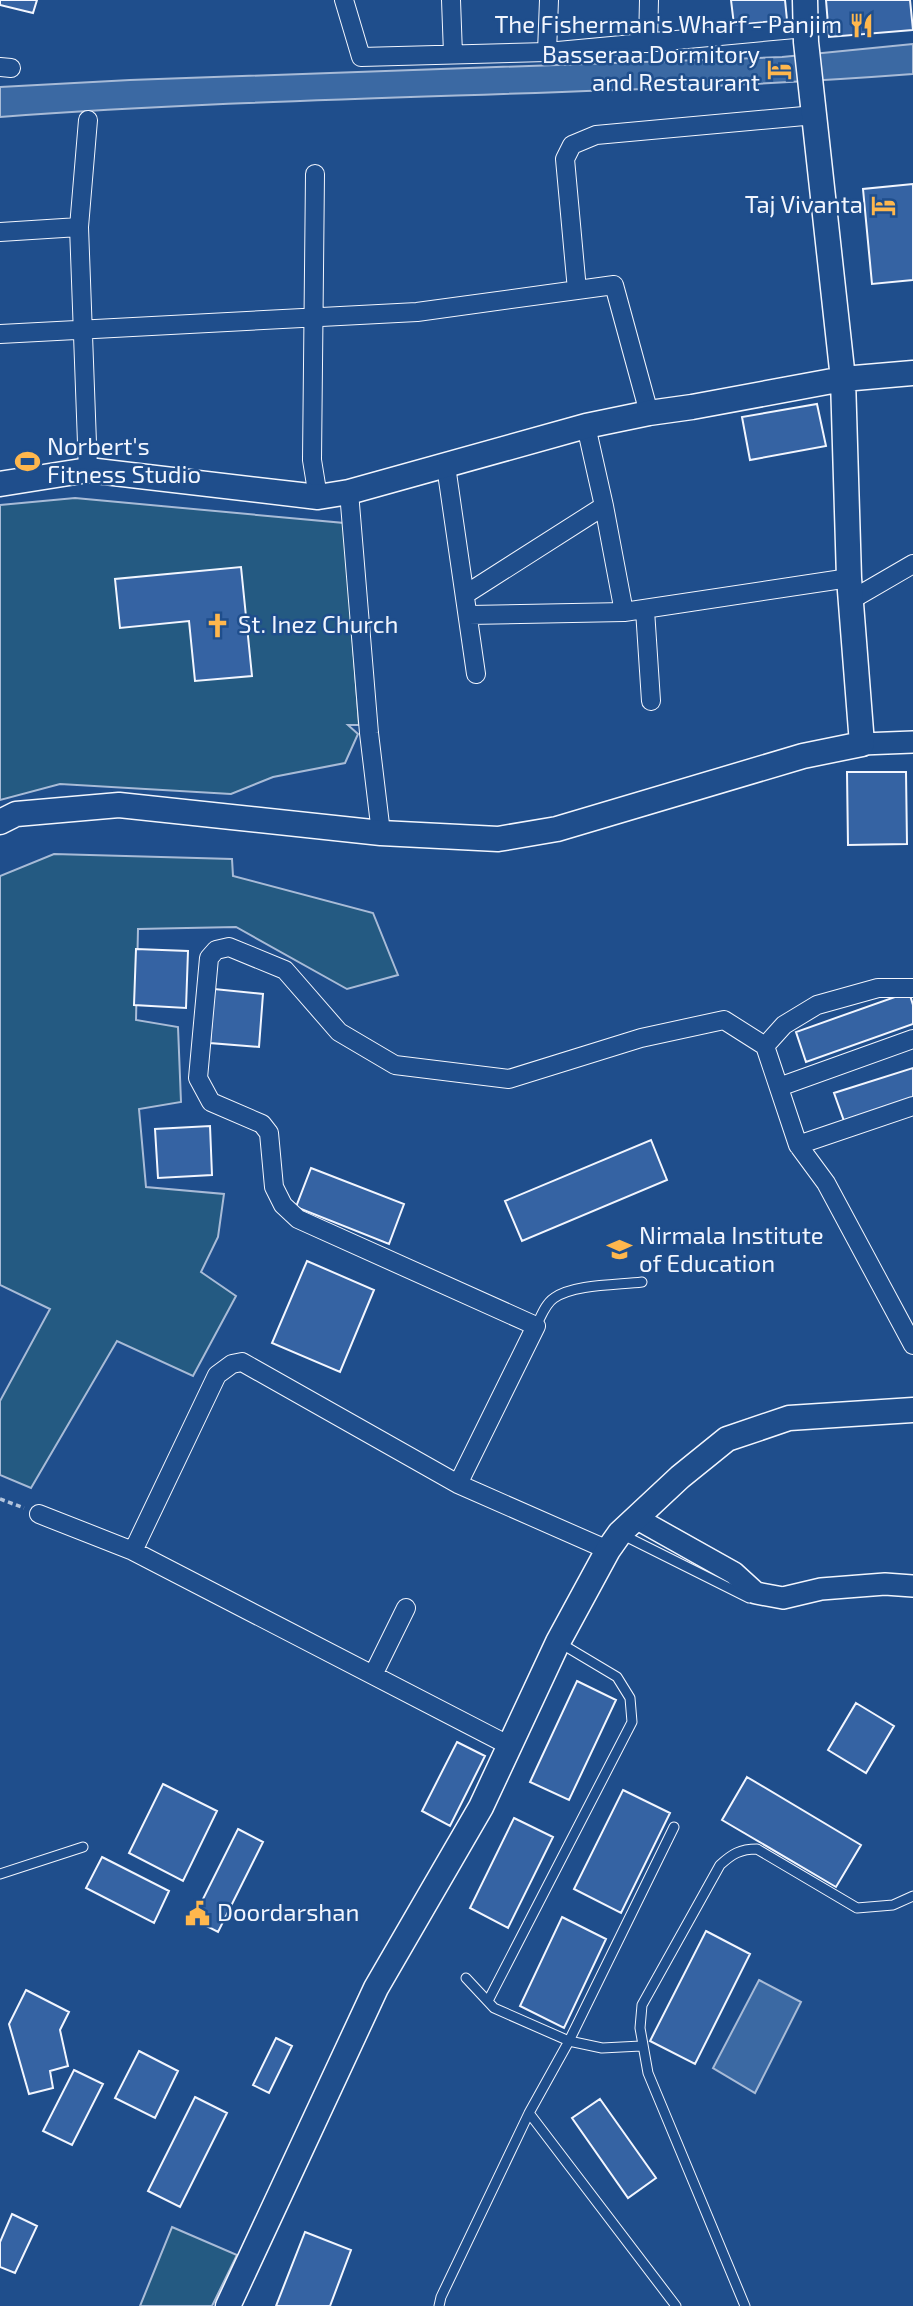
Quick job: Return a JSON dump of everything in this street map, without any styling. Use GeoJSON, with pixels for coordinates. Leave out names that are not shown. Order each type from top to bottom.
{"type":"FeatureCollection","features":[{"type":"Feature","properties":{"kind":"main road"},"geometry":{"type":"LineString","coordinates":[[0,822],[16,814],[119,805],[381,834],[498,839],[556,829],[803,756],[862,744],[850,589],[843,379],[806,35],[805,0]]}},
{"type":"Feature","properties":{"kind":"main road"},"geometry":{"type":"LineString","coordinates":[[0,484],[88,470],[318,497],[348,492],[586,426],[843,379],[913,373]]}},
{"type":"Feature","properties":{"kind":"main road"},"geometry":{"type":"LineString","coordinates":[[229,2306],[376,1987],[481,1807],[558,1642],[621,1534],[680,1477],[727,1438],[789,1418],[913,1410]]}},
{"type":"Feature","properties":{"kind":"street"},"geometry":{"type":"LineString","coordinates":[[344,0],[361,57],[547,52],[648,43],[806,35]]}},
{"type":"Feature","properties":{"kind":"street"},"geometry":{"type":"LineString","coordinates":[[452,0],[453,54]]}},
{"type":"Feature","properties":{"kind":"street"},"geometry":{"type":"LineString","coordinates":[[547,52],[549,0]]}},
{"type":"Feature","properties":{"kind":"street"},"geometry":{"type":"LineString","coordinates":[[648,43],[649,0]]}},
{"type":"Feature","properties":{"kind":"street"},"geometry":{"type":"LineString","coordinates":[[577,290],[565,159],[572,145],[596,135],[814,106]]}},
{"type":"Feature","properties":{"kind":"street"},"geometry":{"type":"LineString","coordinates":[[88,470],[79,227],[89,120]]}},
{"type":"Feature","properties":{"kind":"street"},"geometry":{"type":"LineString","coordinates":[[315,174],[312,460],[318,497]]}},
{"type":"Feature","properties":{"kind":"street"},"geometry":{"type":"LineString","coordinates":[[0,232],[79,227]]}},
{"type":"Feature","properties":{"kind":"street"},"geometry":{"type":"LineString","coordinates":[[0,334],[417,312],[614,285],[649,413]]}},
{"type":"Feature","properties":{"kind":"street"},"geometry":{"type":"LineString","coordinates":[[586,426],[624,612]]}},
{"type":"Feature","properties":{"kind":"street"},"geometry":{"type":"LineString","coordinates":[[446,466],[476,674]]}},
{"type":"Feature","properties":{"kind":"street"},"geometry":{"type":"LineString","coordinates":[[348,492],[369,733],[381,834]]}},
{"type":"Feature","properties":{"kind":"street"},"geometry":{"type":"LineString","coordinates":[[466,594],[604,506]]}},
{"type":"Feature","properties":{"kind":"street"},"geometry":{"type":"LineString","coordinates":[[469,615],[624,612],[850,589],[913,564]]}},
{"type":"Feature","properties":{"kind":"street"},"geometry":{"type":"LineString","coordinates":[[645,610],[651,701]]}},
{"type":"Feature","properties":{"kind":"street"},"geometry":{"type":"LineString","coordinates":[[862,744],[913,742]]}},
{"type":"Feature","properties":{"kind":"street"},"geometry":{"type":"LineString","coordinates":[[458,1484],[536,1326],[298,1219],[284,1205],[274,1187],[269,1133],[262,1124],[211,1102],[198,1078],[209,958],[216,950],[229,947],[285,970],[338,1032],[395,1065],[509,1079],[641,1038],[724,1020],[765,1046],[798,1144],[826,1183],[913,1345]]}},
{"type":"Feature","properties":{"kind":"street"},"geometry":{"type":"LineString","coordinates":[[765,1046],[784,1025],[817,1005],[878,988],[913,988]]}},
{"type":"Feature","properties":{"kind":"street"},"geometry":{"type":"LineString","coordinates":[[779,1087],[913,1039]]}},
{"type":"Feature","properties":{"kind":"street"},"geometry":{"type":"LineString","coordinates":[[798,1144],[913,1106]]}},
{"type":"Feature","properties":{"kind":"street"},"geometry":{"type":"LineString","coordinates":[[133,1551],[217,1375],[232,1364],[242,1362],[458,1484],[621,1534],[734,1573],[756,1593],[783,1598],[821,1589],[885,1584],[913,1586]]}},
{"type":"Feature","properties":{"kind":"street"},"geometry":{"type":"LineString","coordinates":[[39,1514],[133,1551],[510,1746]]}},
{"type":"Feature","properties":{"kind":"street"},"geometry":{"type":"LineString","coordinates":[[373,1675],[406,1608]]}},
{"type":"Feature","properties":{"kind":"lane"},"geometry":{"type":"LineString","coordinates":[[536,1326],[547,1305],[554,1298],[569,1291],[642,1282]]}},
{"type":"Feature","properties":{"kind":"lane"},"geometry":{"type":"LineString","coordinates":[[621,1534],[750,1598]]}},
{"type":"Feature","properties":{"kind":"lane"},"geometry":{"type":"LineString","coordinates":[[488,2001],[632,1722],[630,1698],[617,1677],[558,1642]]}},
{"type":"Feature","properties":{"kind":"lane"},"geometry":{"type":"LineString","coordinates":[[439,2306],[529,2113],[569,2041],[674,1827]]}},
{"type":"Feature","properties":{"kind":"lane"},"geometry":{"type":"LineString","coordinates":[[0,1874],[83,1847]]}},
{"type":"Feature","properties":{"kind":"lane"},"geometry":{"type":"LineString","coordinates":[[745,2306],[648,2073],[640,2028],[642,2005],[720,1866],[731,1855],[744,1849],[757,1849],[857,1908],[893,1905],[913,1896]]}},
{"type":"Feature","properties":{"kind":"lane"},"geometry":{"type":"LineString","coordinates":[[466,1978],[494,2008],[569,2041],[603,2048],[642,2046]]}},
{"type":"Feature","properties":{"kind":"lane"},"geometry":{"type":"LineString","coordinates":[[529,2113],[676,2306]]}},
{"type":"Feature","properties":{"kind":"path"},"geometry":{"type":"LineString","coordinates":[[0,1499],[39,1514]]}},
{"type":"Feature","properties":{"kind":"shaded area"},"geometry":{"type":"Polygon","coordinates":[[[913,44],[913,74],[685,87],[114,109],[0,117],[0,87],[782,57],[913,44]]]}},
{"type":"Feature","properties":{"kind":"shaded area"},"geometry":{"type":"Polygon","coordinates":[[[75,498],[344,523],[359,725],[348,725],[358,734],[345,763],[273,777],[231,794],[60,784],[0,800],[0,505],[75,498]]]}},
{"type":"Feature","properties":{"kind":"shaded area"},"geometry":{"type":"Polygon","coordinates":[[[54,854],[232,859],[233,876],[373,913],[398,975],[347,989],[236,927],[138,929],[136,1020],[178,1027],[181,1102],[139,1109],[146,1187],[224,1194],[218,1237],[201,1272],[236,1296],[193,1376],[117,1341],[31,1488],[0,1475],[0,1401],[50,1309],[0,1285],[0,876],[54,854]]]}},
{"type":"Feature","properties":{"kind":"shaded area"},"geometry":{"type":"Polygon","coordinates":[[[759,1980],[801,2002],[755,2093],[713,2068],[759,1980]]]}},
{"type":"Feature","properties":{"kind":"shaded area"},"geometry":{"type":"Polygon","coordinates":[[[172,2227],[237,2255],[212,2306],[140,2306],[172,2227]]]}},
{"type":"Feature","properties":{"kind":"building"},"geometry":{"type":"Polygon","coordinates":[[[0,0],[37,0],[33,13],[0,5],[0,0]]]}},
{"type":"Feature","properties":{"kind":"building"},"geometry":{"type":"Polygon","coordinates":[[[731,0],[785,0],[787,20],[734,25],[731,0]]]}},
{"type":"Feature","properties":{"kind":"building"},"geometry":{"type":"Polygon","coordinates":[[[826,0],[910,0],[913,30],[829,37],[826,0]]]}},
{"type":"Feature","properties":{"kind":"building"},"geometry":{"type":"Polygon","coordinates":[[[913,184],[913,280],[872,284],[863,189],[913,184]]]}},
{"type":"Feature","properties":{"kind":"building"},"geometry":{"type":"Polygon","coordinates":[[[817,404],[826,446],[750,460],[742,417],[817,404]]]}},
{"type":"Feature","properties":{"kind":"building","name":"St. Inez Church"},"geometry":{"type":"Polygon","coordinates":[[[241,567],[252,676],[195,681],[189,621],[120,628],[115,579],[241,567]]]}},
{"type":"Feature","properties":{"kind":"building"},"geometry":{"type":"Polygon","coordinates":[[[847,772],[906,772],[907,844],[848,845],[847,772]]]}},
{"type":"Feature","properties":{"kind":"building"},"geometry":{"type":"Polygon","coordinates":[[[136,949],[188,951],[186,1008],[134,1005],[136,949]]]}},
{"type":"Feature","properties":{"kind":"building"},"geometry":{"type":"Polygon","coordinates":[[[214,989],[263,994],[259,1047],[210,1043],[214,989]]]}},
{"type":"Feature","properties":{"kind":"building"},"geometry":{"type":"Polygon","coordinates":[[[909,992],[913,1005],[913,1024],[806,1062],[796,1032],[909,992]]]}},
{"type":"Feature","properties":{"kind":"building"},"geometry":{"type":"Polygon","coordinates":[[[913,1068],[913,1100],[844,1121],[834,1093],[913,1068]]]}},
{"type":"Feature","properties":{"kind":"building"},"geometry":{"type":"Polygon","coordinates":[[[210,1126],[212,1175],[158,1178],[155,1129],[210,1126]]]}},
{"type":"Feature","properties":{"kind":"building"},"geometry":{"type":"Polygon","coordinates":[[[651,1140],[667,1180],[522,1241],[505,1201],[651,1140]]]}},
{"type":"Feature","properties":{"kind":"building"},"geometry":{"type":"Polygon","coordinates":[[[311,1168],[404,1204],[389,1244],[296,1207],[311,1168]]]}},
{"type":"Feature","properties":{"kind":"building"},"geometry":{"type":"Polygon","coordinates":[[[307,1261],[374,1290],[340,1372],[272,1343],[307,1261]]]}},
{"type":"Feature","properties":{"kind":"building"},"geometry":{"type":"Polygon","coordinates":[[[577,1681],[616,1700],[569,1800],[530,1782],[577,1681]]]}},
{"type":"Feature","properties":{"kind":"building"},"geometry":{"type":"Polygon","coordinates":[[[856,1703],[894,1726],[866,1773],[828,1750],[856,1703]]]}},
{"type":"Feature","properties":{"kind":"building"},"geometry":{"type":"Polygon","coordinates":[[[457,1742],[485,1756],[450,1826],[422,1811],[457,1742]]]}},
{"type":"Feature","properties":{"kind":"building"},"geometry":{"type":"Polygon","coordinates":[[[747,1777],[861,1845],[836,1887],[722,1820],[747,1777]]]}},
{"type":"Feature","properties":{"kind":"building"},"geometry":{"type":"Polygon","coordinates":[[[163,1784],[217,1811],[183,1881],[129,1853],[163,1784]]]}},
{"type":"Feature","properties":{"kind":"building"},"geometry":{"type":"Polygon","coordinates":[[[623,1790],[670,1813],[621,1913],[574,1889],[623,1790]]]}},
{"type":"Feature","properties":{"kind":"building"},"geometry":{"type":"Polygon","coordinates":[[[514,1818],[553,1837],[508,1928],[470,1908],[514,1818]]]}},
{"type":"Feature","properties":{"kind":"building"},"geometry":{"type":"Polygon","coordinates":[[[238,1829],[263,1842],[218,1932],[193,1919],[238,1829]]]}},
{"type":"Feature","properties":{"kind":"building"},"geometry":{"type":"Polygon","coordinates":[[[102,1857],[169,1891],[154,1923],[86,1888],[102,1857]]]}},
{"type":"Feature","properties":{"kind":"building"},"geometry":{"type":"Polygon","coordinates":[[[562,1917],[606,1939],[564,2028],[520,2006],[562,1917]]]}},
{"type":"Feature","properties":{"kind":"building"},"geometry":{"type":"Polygon","coordinates":[[[706,1931],[750,1954],[695,2064],[650,2041],[706,1931]]]}},
{"type":"Feature","properties":{"kind":"building"},"geometry":{"type":"Polygon","coordinates":[[[26,1990],[69,2012],[60,2030],[68,2066],[50,2071],[53,2088],[29,2094],[9,2024],[26,1990]]]}},
{"type":"Feature","properties":{"kind":"building"},"geometry":{"type":"Polygon","coordinates":[[[276,2038],[292,2046],[269,2093],[253,2085],[276,2038]]]}},
{"type":"Feature","properties":{"kind":"building"},"geometry":{"type":"Polygon","coordinates":[[[139,2051],[178,2071],[155,2118],[115,2098],[139,2051]]]}},
{"type":"Feature","properties":{"kind":"building"},"geometry":{"type":"Polygon","coordinates":[[[74,2070],[103,2084],[72,2145],[43,2131],[74,2070]]]}},
{"type":"Feature","properties":{"kind":"building"},"geometry":{"type":"Polygon","coordinates":[[[195,2097],[227,2113],[180,2207],[148,2191],[195,2097]]]}},
{"type":"Feature","properties":{"kind":"building"},"geometry":{"type":"Polygon","coordinates":[[[600,2099],[656,2178],[628,2198],[572,2118],[600,2099]]]}},
{"type":"Feature","properties":{"kind":"building"},"geometry":{"type":"Polygon","coordinates":[[[12,2214],[37,2226],[15,2273],[0,2267],[0,2242],[12,2214]]]}},
{"type":"Feature","properties":{"kind":"building"},"geometry":{"type":"Polygon","coordinates":[[[305,2232],[351,2250],[330,2306],[276,2306],[305,2232]]]}},
{"type":"Feature","properties":{"kind":"place","name":"The Fisherman's Wharf - Panjim"},"geometry":{"type":"Point","coordinates":[862,25]}},
{"type":"Feature","properties":{"kind":"place","name":"Basseraa Dormitory and Restaurant"},"geometry":{"type":"Point","coordinates":[780,69]}},
{"type":"Feature","properties":{"kind":"place","name":"Taj Vivanta"},"geometry":{"type":"Point","coordinates":[883,205]}},
{"type":"Feature","properties":{"kind":"place","name":"Norbert's Fitness Studio"},"geometry":{"type":"Point","coordinates":[27,461]}},
{"type":"Feature","properties":{"kind":"place","name":"St. Inez Church"},"geometry":{"type":"Point","coordinates":[218,625]}},
{"type":"Feature","properties":{"kind":"place","name":"Nirmala Institute of Education"},"geometry":{"type":"Point","coordinates":[619,1250]}},
{"type":"Feature","properties":{"kind":"place","name":"Doordarshan"},"geometry":{"type":"Point","coordinates":[197,1913]}}]}
